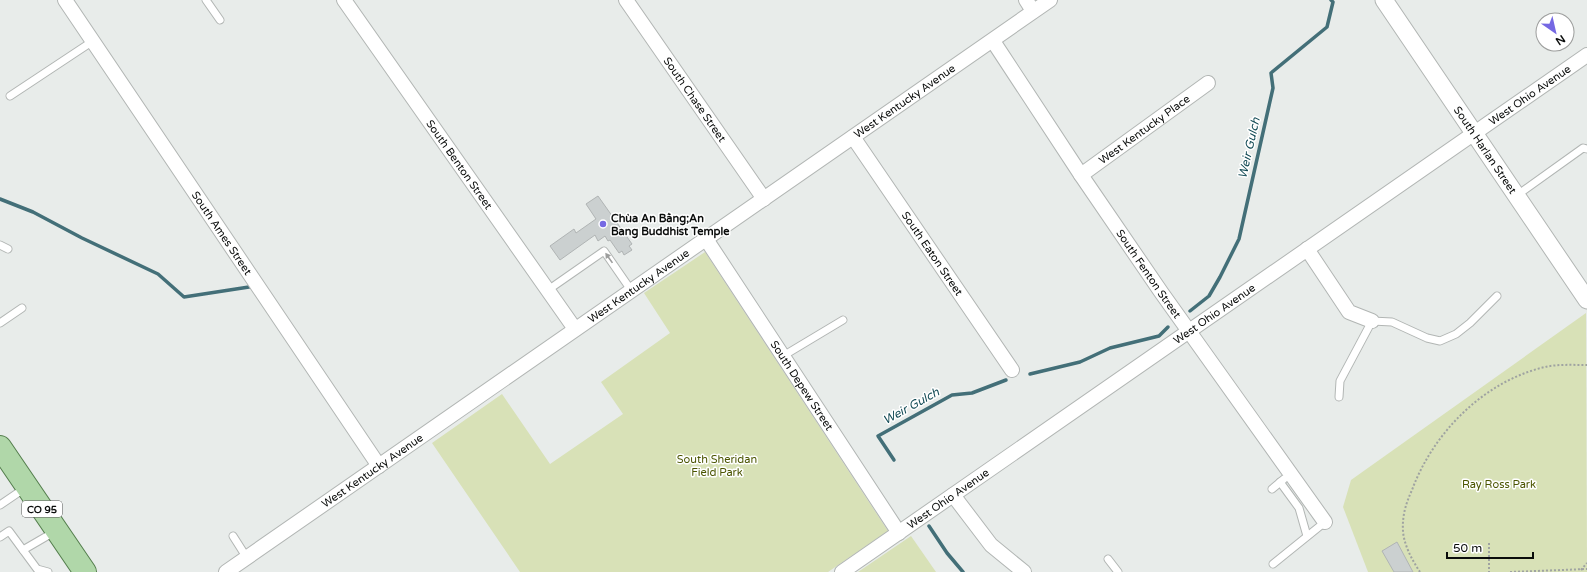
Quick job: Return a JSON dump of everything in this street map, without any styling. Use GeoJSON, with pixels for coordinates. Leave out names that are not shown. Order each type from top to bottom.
{"type":"FeatureCollection","features":[{"type":"Feature","properties":{"kind":"main road","name":"CO 95"},"geometry":{"type":"LineString","coordinates":[[0,447],[85,572]]}},
{"type":"Feature","properties":{"kind":"street","name":"South Ames Street"},"geometry":{"type":"LineString","coordinates":[[66,0],[379,466]]}},
{"type":"Feature","properties":{"kind":"street","name":"South Benton Street"},"geometry":{"type":"LineString","coordinates":[[344,0],[575,329]]}},
{"type":"Feature","properties":{"kind":"street","name":"South Chase Street"},"geometry":{"type":"LineString","coordinates":[[626,0],[764,199]]}},
{"type":"Feature","properties":{"kind":"street","name":"West Kentucky Avenue"},"geometry":{"type":"LineString","coordinates":[[226,572],[631,290],[993,41],[1029,6],[1050,0]]}},
{"type":"Feature","properties":{"kind":"street","name":"South Harlan Street"},"geometry":{"type":"LineString","coordinates":[[1384,0],[1587,300]]}},
{"type":"Feature","properties":{"kind":"street","name":"South Fenton Street"},"geometry":{"type":"LineString","coordinates":[[993,41],[1081,175],[1189,330],[1285,478],[1325,522]]}},
{"type":"Feature","properties":{"kind":"street","name":"West Ohio Avenue"},"geometry":{"type":"LineString","coordinates":[[842,572],[1587,55]]}},
{"type":"Feature","properties":{"kind":"street","name":"West Kentucky Place"},"geometry":{"type":"LineString","coordinates":[[1081,175],[1208,83]]}},
{"type":"Feature","properties":{"kind":"street","name":"South Eaton Street"},"geometry":{"type":"LineString","coordinates":[[853,137],[1012,370]]}},
{"type":"Feature","properties":{"kind":"street","name":"South Depew Street"},"geometry":{"type":"LineString","coordinates":[[706,239],[899,533]]}},
{"type":"Feature","properties":{"kind":"street"},"geometry":{"type":"LineString","coordinates":[[1307,250],[1349,312],[1372,321]]}},
{"type":"Feature","properties":{"kind":"street"},"geometry":{"type":"LineString","coordinates":[[953,495],[991,545],[1024,572]]}},
{"type":"Feature","properties":{"kind":"lane"},"geometry":{"type":"LineString","coordinates":[[206,0],[220,20]]}},
{"type":"Feature","properties":{"kind":"lane"},"geometry":{"type":"LineString","coordinates":[[10,96],[93,41]]}},
{"type":"Feature","properties":{"kind":"lane"},"geometry":{"type":"LineString","coordinates":[[1516,196],[1583,148],[1587,149]]}},
{"type":"Feature","properties":{"kind":"lane"},"geometry":{"type":"LineString","coordinates":[[0,246],[8,249]]}},
{"type":"Feature","properties":{"kind":"lane"},"geometry":{"type":"LineString","coordinates":[[548,290],[604,251],[631,290]]}},
{"type":"Feature","properties":{"kind":"lane"},"geometry":{"type":"LineString","coordinates":[[1339,397],[1340,381],[1372,321],[1392,322],[1426,338],[1440,341],[1456,334],[1470,323],[1497,296]]}},
{"type":"Feature","properties":{"kind":"lane"},"geometry":{"type":"LineString","coordinates":[[0,323],[22,308]]}},
{"type":"Feature","properties":{"kind":"lane"},"geometry":{"type":"LineString","coordinates":[[783,356],[843,320]]}},
{"type":"Feature","properties":{"kind":"lane"},"geometry":{"type":"LineString","coordinates":[[1272,489],[1285,478],[1299,508],[1308,536]]}},
{"type":"Feature","properties":{"kind":"lane"},"geometry":{"type":"LineString","coordinates":[[0,505],[27,487]]}},
{"type":"Feature","properties":{"kind":"lane"},"geometry":{"type":"LineString","coordinates":[[1273,564],[1325,522]]}},
{"type":"Feature","properties":{"kind":"lane"},"geometry":{"type":"LineString","coordinates":[[23,550],[56,530]]}},
{"type":"Feature","properties":{"kind":"lane"},"geometry":{"type":"LineString","coordinates":[[0,537],[9,531],[37,570],[48,572]]}},
{"type":"Feature","properties":{"kind":"lane"},"geometry":{"type":"LineString","coordinates":[[233,536],[247,558]]}},
{"type":"Feature","properties":{"kind":"lane"},"geometry":{"type":"LineString","coordinates":[[1108,559],[1118,572]]}},
{"type":"Feature","properties":{"kind":"path"},"geometry":{"type":"LineString","coordinates":[[1420,572],[1407,548],[1403,532],[1405,507],[1423,464],[1451,425],[1471,406],[1490,392],[1528,372],[1551,366],[1587,365]]}},
{"type":"Feature","properties":{"kind":"path"},"geometry":{"type":"LineString","coordinates":[[1489,543],[1489,572]]}},
{"type":"Feature","properties":{"kind":"path"},"geometry":{"type":"LineString","coordinates":[[1581,570],[1587,563]]}},
{"type":"Feature","properties":{"kind":"path"},"geometry":{"type":"LineString","coordinates":[[1510,572],[1587,569]]}},
{"type":"Feature","properties":{"kind":"green space","name":"South Sheridan Field Park"},"geometry":{"type":"Polygon","coordinates":[[[705,252],[888,531],[828,572],[520,572],[432,443],[502,394],[550,464],[623,414],[601,382],[670,333],[644,293],[705,252]]]}},
{"type":"Feature","properties":{"kind":"green space","name":"Ray Ross Park"},"geometry":{"type":"Polygon","coordinates":[[[1586,313],[1587,572],[1368,572],[1343,507],[1351,480],[1586,313]]]}},
{"type":"Feature","properties":{"kind":"green space"},"geometry":{"type":"Polygon","coordinates":[[[911,536],[936,572],[858,572],[911,536]]]}},
{"type":"Feature","properties":{"kind":"building","name":"Chùa An Bằng;An Bang Buddhist Temple"},"geometry":{"type":"Polygon","coordinates":[[[598,196],[632,244],[629,246],[632,250],[624,255],[622,251],[619,253],[610,240],[608,241],[605,236],[598,241],[595,235],[560,260],[550,246],[574,229],[576,233],[596,219],[586,204],[598,196]]]}},
{"type":"Feature","properties":{"kind":"building"},"geometry":{"type":"Polygon","coordinates":[[[1397,542],[1413,572],[1394,572],[1382,551],[1397,542]]]}},
{"type":"Feature","properties":{"kind":"waterway","name":"Weir Gulch"},"geometry":{"type":"LineString","coordinates":[[1190,311],[1209,296],[1239,239],[1273,88],[1271,73],[1327,27],[1333,2],[1331,0]]}},
{"type":"Feature","properties":{"kind":"waterway"},"geometry":{"type":"LineString","coordinates":[[0,199],[33,212],[82,238],[158,274],[184,297],[249,287]]}},
{"type":"Feature","properties":{"kind":"waterway","name":"Weir Gulch"},"geometry":{"type":"LineString","coordinates":[[1030,374],[1080,362],[1110,348],[1159,336],[1168,327]]}},
{"type":"Feature","properties":{"kind":"waterway","name":"Weir Gulch"},"geometry":{"type":"LineString","coordinates":[[894,460],[878,436],[952,395],[972,393],[1006,380]]}},
{"type":"Feature","properties":{"kind":"waterway","name":"Weir Gulch"},"geometry":{"type":"LineString","coordinates":[[929,526],[947,553],[963,572]]}},
{"type":"Feature","properties":{"kind":"place","name":"Chùa An Bằng;An Bang Buddhist Temple"},"geometry":{"type":"Point","coordinates":[603,224]}}]}
